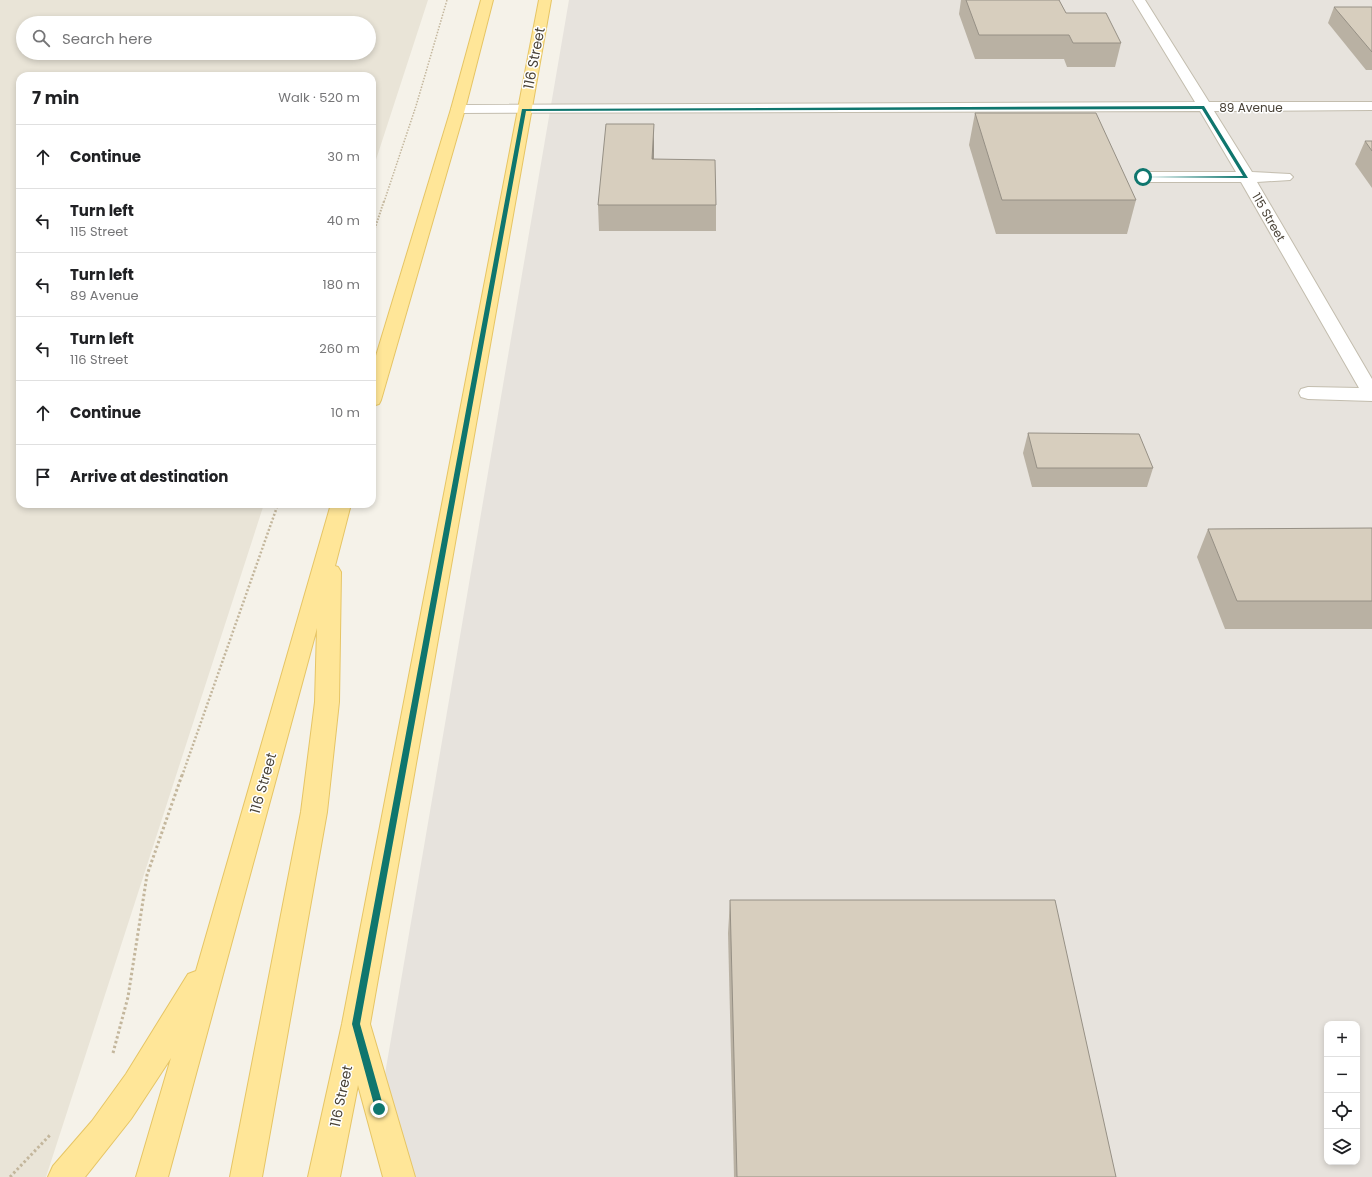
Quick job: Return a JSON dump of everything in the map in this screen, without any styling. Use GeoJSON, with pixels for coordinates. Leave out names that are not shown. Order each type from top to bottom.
{"type":"FeatureCollection","features":[{"type":"Feature","properties":{"kind":"main road"},"geometry":{"type":"LineString","coordinates":[[376,386],[458,109],[487,0]]}},
{"type":"Feature","properties":{"kind":"main road","name":"116 Street"},"geometry":{"type":"LineString","coordinates":[[324,1177],[356,1024],[545,0]]}},
{"type":"Feature","properties":{"kind":"main road","name":"116 Street"},"geometry":{"type":"LineString","coordinates":[[152,1177],[341,508]]}},
{"type":"Feature","properties":{"kind":"main road"},"geometry":{"type":"LineString","coordinates":[[246,1177],[314,812],[327,702],[331,539]]}},
{"type":"Feature","properties":{"kind":"main road"},"geometry":{"type":"LineString","coordinates":[[64,1177],[116,1116],[170,1034],[216,951]]}},
{"type":"Feature","properties":{"kind":"main road"},"geometry":{"type":"LineString","coordinates":[[356,1024],[399,1177]]}},
{"type":"Feature","properties":{"kind":"street","name":"115 Street"},"geometry":{"type":"LineString","coordinates":[[1139,0],[1246,177],[1372,394]]}},
{"type":"Feature","properties":{"kind":"street","name":"89 Avenue"},"geometry":{"type":"LineString","coordinates":[[458,109],[1204,108],[1372,106]]}},
{"type":"Feature","properties":{"kind":"street"},"geometry":{"type":"LineString","coordinates":[[1143,177],[1285,177]]}},
{"type":"Feature","properties":{"kind":"street"},"geometry":{"type":"LineString","coordinates":[[1308,393],[1372,394]]}},
{"type":"Feature","properties":{"kind":"path"},"geometry":{"type":"LineString","coordinates":[[376,225],[416,106],[447,0]]}},
{"type":"Feature","properties":{"kind":"path"},"geometry":{"type":"LineString","coordinates":[[112,1057],[122,1025],[131,979],[140,905],[147,875],[277,508]]}},
{"type":"Feature","properties":{"kind":"path"},"geometry":{"type":"LineString","coordinates":[[10,1177],[53,1132]]}},
{"type":"Feature","properties":{"kind":"shaded area"},"geometry":{"type":"Polygon","coordinates":[[[0,0],[428,0],[376,160],[376,72],[16,72],[16,508],[263,508],[46,1177],[0,1177],[0,0]]]}},
{"type":"Feature","properties":{"kind":"shaded area"},"geometry":{"type":"Polygon","coordinates":[[[569,0],[1372,0],[1372,1177],[399,1177],[379,1109],[569,0]]]}},
{"type":"Feature","properties":{"kind":"building"},"geometry":{"type":"Polygon","coordinates":[[[966,0],[1059,0],[1066,13],[1106,13],[1121,43],[1073,43],[1069,35],[979,35],[966,0]]]}},
{"type":"Feature","properties":{"kind":"building"},"geometry":{"type":"Polygon","coordinates":[[[1334,7],[1372,7],[1372,52],[1334,7]]]}},
{"type":"Feature","properties":{"kind":"building"},"geometry":{"type":"Polygon","coordinates":[[[975,113],[1096,113],[1136,200],[1002,200],[975,113]]]}},
{"type":"Feature","properties":{"kind":"building"},"geometry":{"type":"Polygon","coordinates":[[[606,124],[654,124],[652,159],[715,160],[716,205],[598,205],[606,124]]]}},
{"type":"Feature","properties":{"kind":"building"},"geometry":{"type":"Polygon","coordinates":[[[1365,141],[1372,141],[1372,151],[1365,141]]]}},
{"type":"Feature","properties":{"kind":"building"},"geometry":{"type":"Polygon","coordinates":[[[1028,433],[1139,434],[1153,468],[1037,468],[1028,433]]]}},
{"type":"Feature","properties":{"kind":"building"},"geometry":{"type":"Polygon","coordinates":[[[1372,528],[1372,601],[1237,601],[1208,529],[1372,528]]]}},
{"type":"Feature","properties":{"kind":"building"},"geometry":{"type":"Polygon","coordinates":[[[730,900],[1055,900],[1116,1177],[737,1177],[730,900]]]}},
{"type":"Feature","properties":{"kind":"route"},"geometry":{"type":"LineString","coordinates":[[379,1109],[356,1024],[524,109],[1204,108],[1246,177],[1143,177]]}}]}
